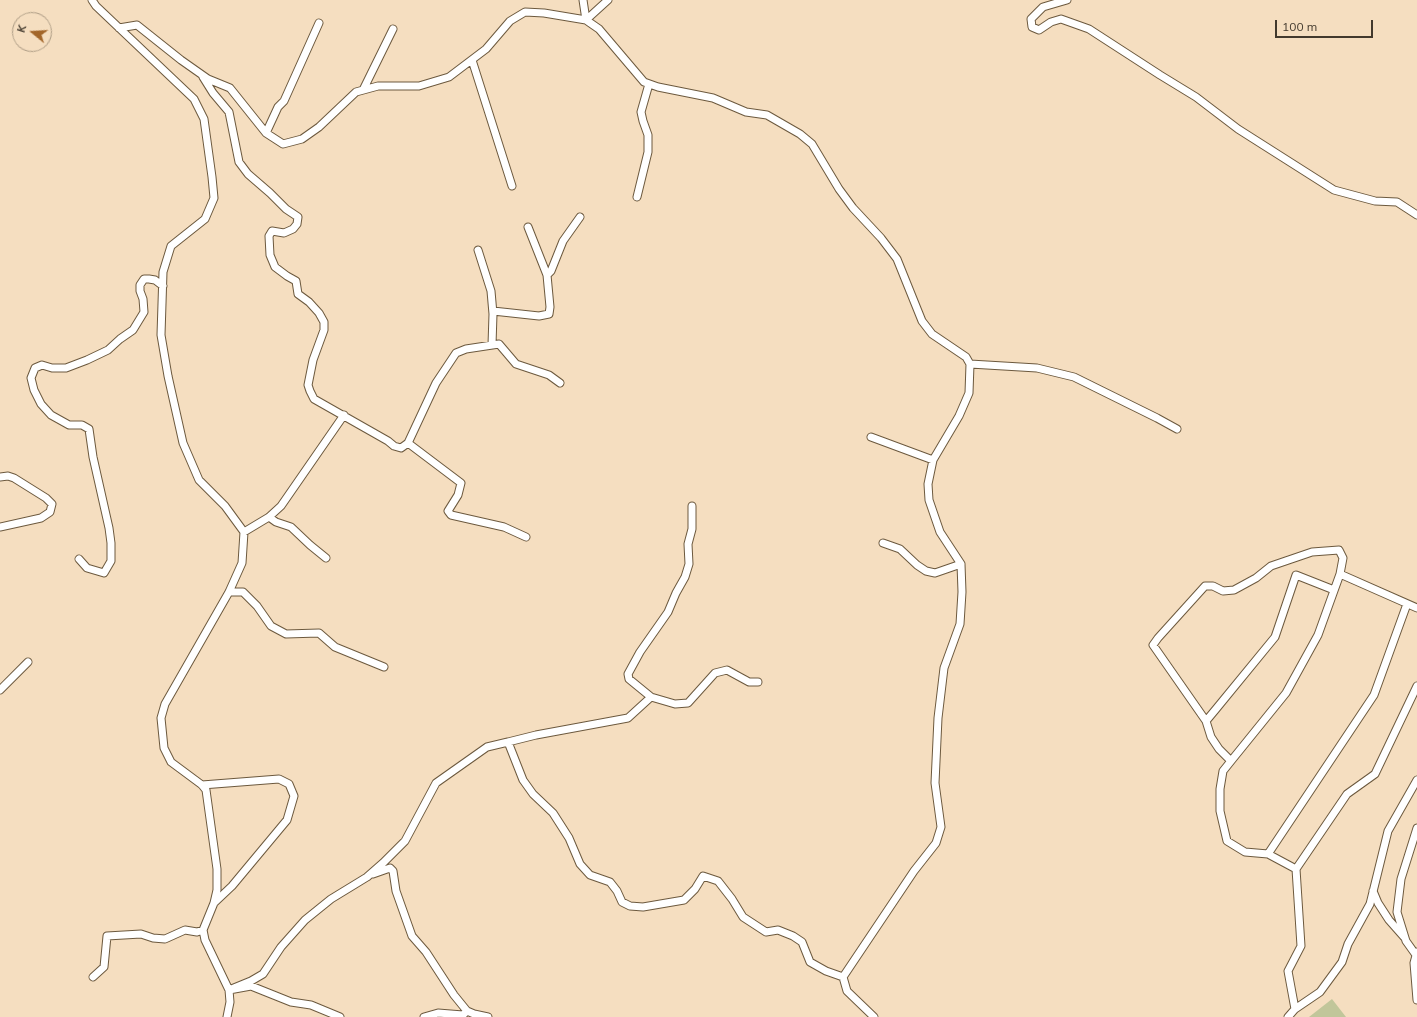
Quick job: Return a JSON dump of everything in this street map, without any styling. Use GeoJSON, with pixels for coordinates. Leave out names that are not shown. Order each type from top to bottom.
{"type":"FeatureCollection","features":[{"type":"Feature","properties":{"kind":"street"},"geometry":{"type":"LineString","coordinates":[[92,0],[118,28],[194,99],[204,119],[214,198],[205,219],[171,246],[163,272],[161,335],[168,376],[183,443],[199,480],[225,506],[244,532],[242,563],[230,592],[165,704],[162,718],[164,748],[171,762],[202,784],[206,790],[217,868],[217,890],[214,903],[203,930],[205,940],[230,990],[230,1002],[227,1017]]}},
{"type":"Feature","properties":{"kind":"street"},"geometry":{"type":"LineString","coordinates":[[583,0],[586,20]]}},
{"type":"Feature","properties":{"kind":"street"},"geometry":{"type":"LineString","coordinates":[[586,20],[608,0]]}},
{"type":"Feature","properties":{"kind":"street"},"geometry":{"type":"LineString","coordinates":[[1068,0],[1043,7],[1031,19],[1032,27],[1039,30],[1051,22],[1061,19],[1089,29],[1115,44],[1160,75],[1196,97],[1238,129],[1334,190],[1375,201],[1397,202],[1417,215]]}},
{"type":"Feature","properties":{"kind":"street"},"geometry":{"type":"LineString","coordinates":[[118,28],[137,25],[202,75],[230,88],[266,133],[283,144],[302,139],[319,127],[356,92],[378,86],[419,86],[449,77],[486,49],[510,21],[525,12],[544,13],[586,20],[599,30],[644,82],[658,87],[713,98],[746,112],[767,115],[800,134],[812,144],[839,189],[853,208],[881,238],[897,259],[922,321],[932,334],[966,357],[970,364],[970,393],[959,416],[933,460],[928,484],[929,500],[940,532],[961,564],[962,592],[960,624],[944,668],[938,718],[936,783],[941,826],[936,843],[914,871],[843,978]]}},
{"type":"Feature","properties":{"kind":"street"},"geometry":{"type":"LineString","coordinates":[[266,133],[278,107],[284,101],[319,23]]}},
{"type":"Feature","properties":{"kind":"street"},"geometry":{"type":"LineString","coordinates":[[362,90],[392,29]]}},
{"type":"Feature","properties":{"kind":"street"},"geometry":{"type":"LineString","coordinates":[[472,60],[512,186]]}},
{"type":"Feature","properties":{"kind":"street"},"geometry":{"type":"LineString","coordinates":[[202,75],[213,93],[229,112],[239,162],[248,174],[286,209],[298,217],[297,224],[293,229],[284,233],[272,231],[269,236],[270,254],[275,267],[296,281],[298,294],[309,302],[319,313],[324,322],[324,330],[313,360],[308,385],[314,399],[388,441],[394,446],[401,448],[408,443],[436,383],[456,352],[499,344],[516,364],[549,375],[560,382]]}},
{"type":"Feature","properties":{"kind":"street"},"geometry":{"type":"LineString","coordinates":[[637,197],[648,152],[648,135],[641,112],[649,84]]}},
{"type":"Feature","properties":{"kind":"street"},"geometry":{"type":"LineString","coordinates":[[547,275],[551,271],[563,241],[580,217]]}},
{"type":"Feature","properties":{"kind":"street"},"geometry":{"type":"LineString","coordinates":[[493,311],[539,316],[549,314],[550,307],[547,275],[528,227]]}},
{"type":"Feature","properties":{"kind":"street"},"geometry":{"type":"LineString","coordinates":[[478,250],[492,291],[492,345]]}},
{"type":"Feature","properties":{"kind":"street"},"geometry":{"type":"LineString","coordinates":[[79,558],[87,568],[104,573],[110,561],[112,543],[93,457],[89,429],[82,425],[69,425],[51,415],[41,404],[34,390],[31,378],[35,368],[42,365],[52,368],[66,368],[108,350],[133,330],[144,312],[140,285],[144,279],[148,278],[155,280],[163,286]]}},
{"type":"Feature","properties":{"kind":"street"},"geometry":{"type":"LineString","coordinates":[[970,364],[1037,368],[1074,377],[1157,418],[1177,430]]}},
{"type":"Feature","properties":{"kind":"street"},"geometry":{"type":"LineString","coordinates":[[244,532],[269,517],[281,506],[344,416]]}},
{"type":"Feature","properties":{"kind":"street"},"geometry":{"type":"LineString","coordinates":[[871,437],[933,460]]}},
{"type":"Feature","properties":{"kind":"street"},"geometry":{"type":"LineString","coordinates":[[408,443],[461,483],[458,495],[448,511],[451,515],[504,527],[526,537]]}},
{"type":"Feature","properties":{"kind":"street"},"geometry":{"type":"LineString","coordinates":[[0,477],[8,476],[14,478],[46,498],[52,504],[50,512],[42,518],[0,527]]}},
{"type":"Feature","properties":{"kind":"street"},"geometry":{"type":"LineString","coordinates":[[692,506],[692,529],[688,544],[689,564],[685,576],[668,612],[640,652],[628,674],[630,678],[650,697],[675,704],[688,702],[715,673],[727,670],[749,682],[758,682]]}},
{"type":"Feature","properties":{"kind":"street"},"geometry":{"type":"LineString","coordinates":[[269,517],[276,522],[291,527],[326,558]]}},
{"type":"Feature","properties":{"kind":"street"},"geometry":{"type":"LineString","coordinates":[[883,543],[900,549],[917,565],[926,571],[936,573],[961,564]]}},
{"type":"Feature","properties":{"kind":"street"},"geometry":{"type":"LineString","coordinates":[[1231,761],[1218,749],[1211,737],[1206,722],[1153,645],[1205,586],[1213,586],[1223,591],[1234,590],[1256,578],[1271,566],[1312,552],[1339,550],[1343,558],[1340,574],[1318,635],[1286,693],[1223,772],[1220,789],[1220,811],[1227,841],[1246,852],[1268,854],[1296,870]]}},
{"type":"Feature","properties":{"kind":"street"},"geometry":{"type":"LineString","coordinates":[[1340,574],[1417,608]]}},
{"type":"Feature","properties":{"kind":"street"},"geometry":{"type":"LineString","coordinates":[[1206,722],[1275,637],[1296,575],[1334,590]]}},
{"type":"Feature","properties":{"kind":"street"},"geometry":{"type":"LineString","coordinates":[[230,592],[243,592],[257,606],[271,626],[286,634],[319,632],[336,647],[384,667]]}},
{"type":"Feature","properties":{"kind":"street"},"geometry":{"type":"LineString","coordinates":[[1268,854],[1374,695],[1406,604]]}},
{"type":"Feature","properties":{"kind":"street"},"geometry":{"type":"LineString","coordinates":[[0,690],[28,662]]}},
{"type":"Feature","properties":{"kind":"street"},"geometry":{"type":"LineString","coordinates":[[1295,1009],[1288,971],[1302,946],[1296,870],[1347,794],[1374,774],[1417,686]]}},
{"type":"Feature","properties":{"kind":"street"},"geometry":{"type":"LineString","coordinates":[[230,990],[263,974],[281,947],[305,920],[383,863],[405,841],[436,783],[487,747],[536,735],[628,718],[650,697]]}},
{"type":"Feature","properties":{"kind":"street"},"geometry":{"type":"LineString","coordinates":[[508,742],[523,780],[533,794],[553,813],[569,838],[580,864],[590,875],[610,882],[617,891],[622,902],[630,906],[643,907],[684,900],[704,876],[718,881],[732,899],[743,917],[766,932],[778,930],[793,936],[802,942],[810,962],[843,978],[848,991],[874,1017]]}},
{"type":"Feature","properties":{"kind":"street"},"geometry":{"type":"LineString","coordinates":[[202,784],[279,779],[288,784],[294,796],[287,820],[232,886],[214,903]]}},
{"type":"Feature","properties":{"kind":"street"},"geometry":{"type":"LineString","coordinates":[[1288,1017],[1295,1009],[1320,992],[1342,962],[1348,944],[1370,904],[1388,831],[1417,780]]}},
{"type":"Feature","properties":{"kind":"street"},"geometry":{"type":"LineString","coordinates":[[1406,941],[1397,912],[1401,879],[1417,828]]}},
{"type":"Feature","properties":{"kind":"street"},"geometry":{"type":"LineString","coordinates":[[367,876],[390,868],[393,871],[396,891],[412,936],[426,952],[454,995],[467,1011],[488,1017]]}},
{"type":"Feature","properties":{"kind":"street"},"geometry":{"type":"LineString","coordinates":[[1373,891],[1378,903],[1389,920],[1417,953],[1414,964],[1417,1000]]}},
{"type":"Feature","properties":{"kind":"street"},"geometry":{"type":"LineString","coordinates":[[93,978],[104,967],[107,936],[142,934],[152,938],[165,939],[186,930],[197,932],[203,930]]}},
{"type":"Feature","properties":{"kind":"street"},"geometry":{"type":"LineString","coordinates":[[230,990],[251,986],[291,1002],[311,1006],[340,1017]]}},
{"type":"Feature","properties":{"kind":"street"},"geometry":{"type":"LineString","coordinates":[[424,1017],[438,1013],[463,1015],[467,1011]]}},
{"type":"Feature","properties":{"kind":"green space"},"geometry":{"type":"Polygon","coordinates":[[[1332,999],[1346,1017],[1309,1017],[1332,999]]]}}]}
